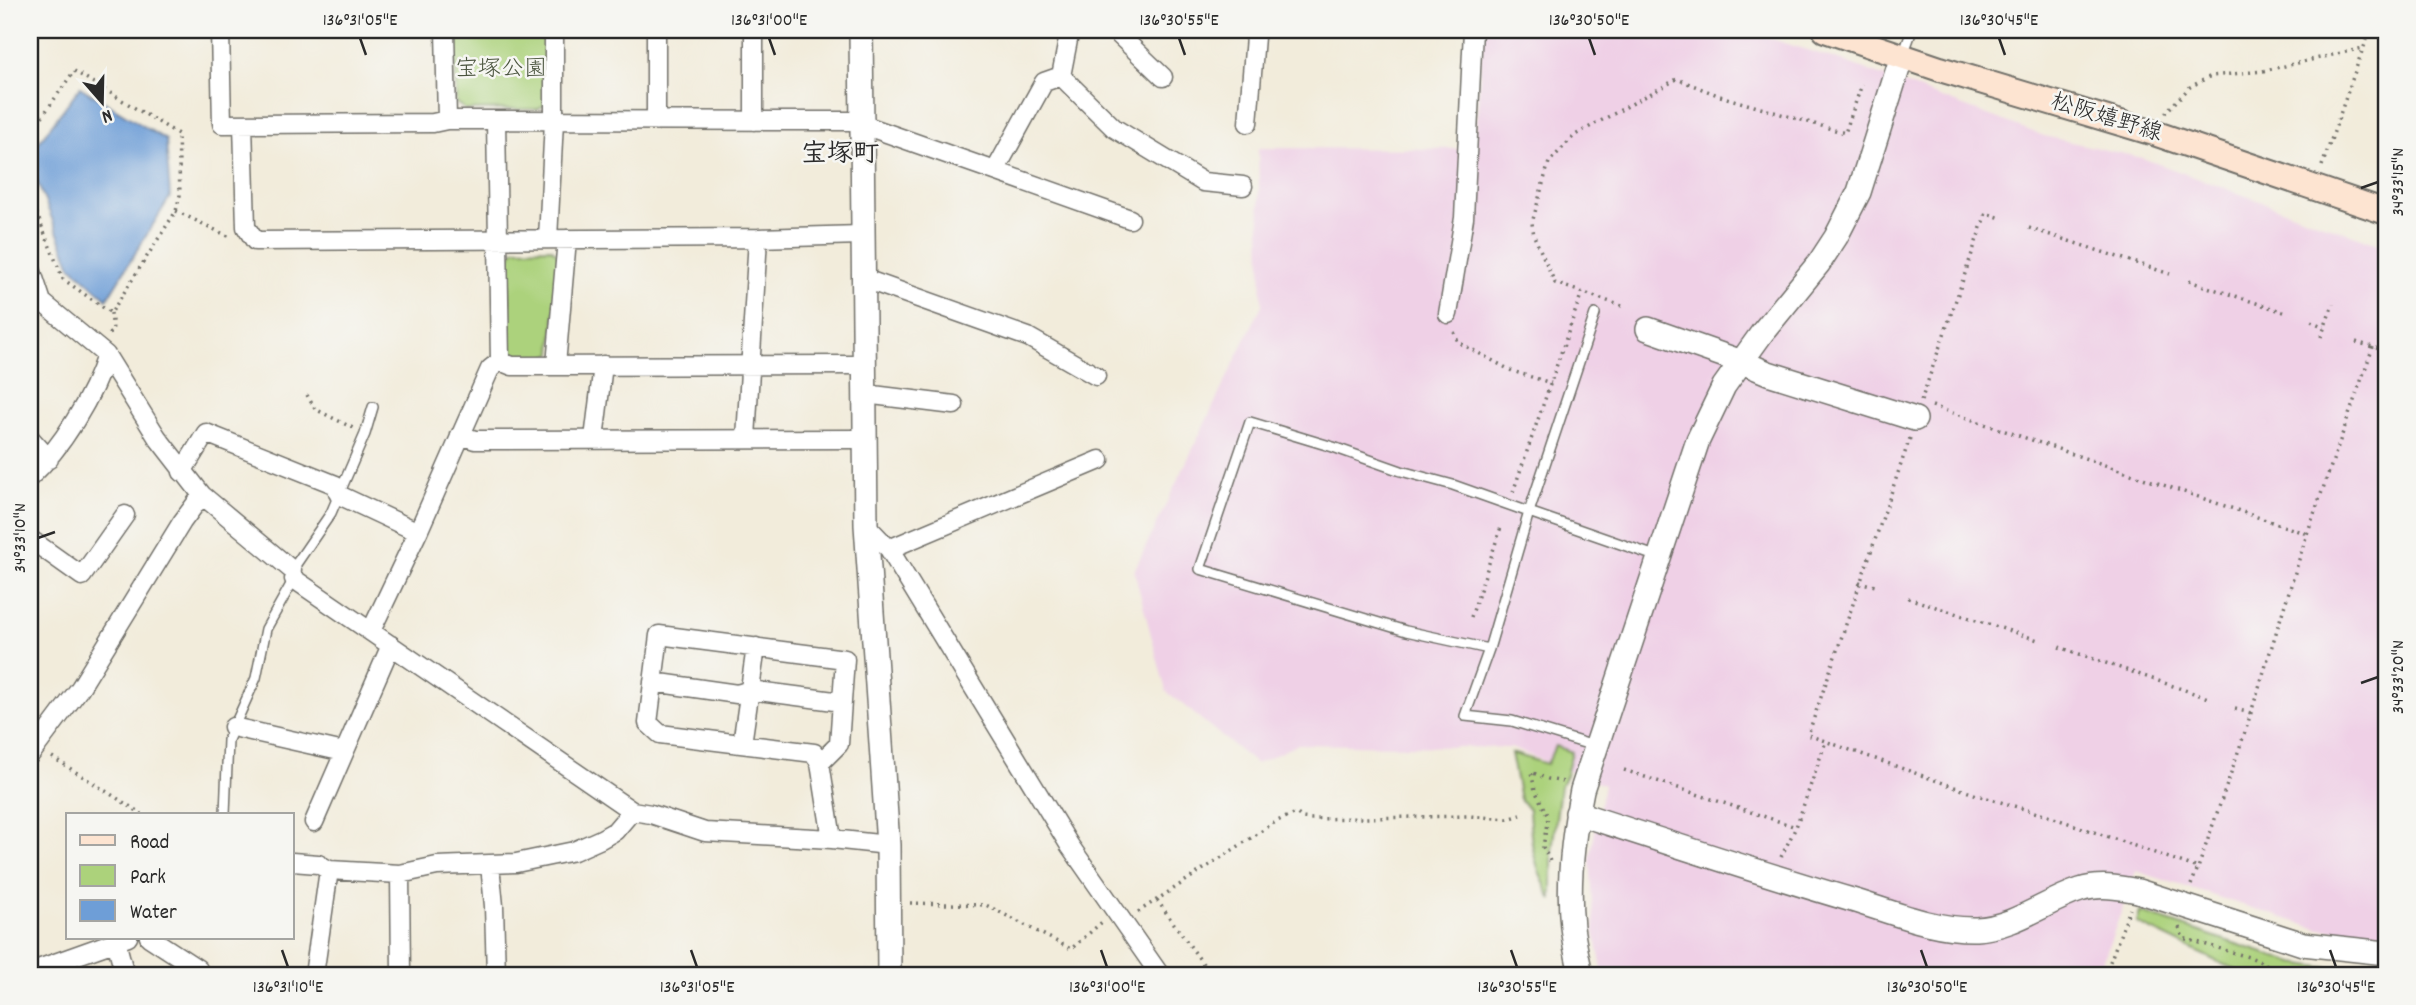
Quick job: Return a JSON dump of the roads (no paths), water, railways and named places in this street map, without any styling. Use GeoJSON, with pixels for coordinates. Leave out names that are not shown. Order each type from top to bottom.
{"type":"FeatureCollection","features":[{"type":"Feature","properties":{"kind":"main road","name":"松阪嬉野線"},"geometry":{"type":"LineString","coordinates":[[1825,30],[1902,57],[2154,133],[2386,212]]}},
{"type":"Feature","properties":{"kind":"street"},"geometry":{"type":"LineString","coordinates":[[220,30],[222,124],[433,123],[447,120],[861,122],[1130,219]]}},
{"type":"Feature","properties":{"kind":"street"},"geometry":{"type":"LineString","coordinates":[[446,30],[447,120]]}},
{"type":"Feature","properties":{"kind":"street"},"geometry":{"type":"LineString","coordinates":[[548,239],[554,121],[554,30]]}},
{"type":"Feature","properties":{"kind":"street"},"geometry":{"type":"LineString","coordinates":[[656,30],[656,121]]}},
{"type":"Feature","properties":{"kind":"street"},"geometry":{"type":"LineString","coordinates":[[754,30],[754,121]]}},
{"type":"Feature","properties":{"kind":"street"},"geometry":{"type":"LineString","coordinates":[[861,30],[866,525],[888,845],[889,975]]}},
{"type":"Feature","properties":{"kind":"street"},"geometry":{"type":"LineString","coordinates":[[1061,76],[1070,30]]}},
{"type":"Feature","properties":{"kind":"street"},"geometry":{"type":"LineString","coordinates":[[1114,30],[1163,77]]}},
{"type":"Feature","properties":{"kind":"street"},"geometry":{"type":"LineString","coordinates":[[1248,123],[1255,37],[1252,30]]}},
{"type":"Feature","properties":{"kind":"street"},"geometry":{"type":"LineString","coordinates":[[1448,314],[1464,218],[1473,30]]}},
{"type":"Feature","properties":{"kind":"street"},"geometry":{"type":"LineString","coordinates":[[1581,975],[1572,928],[1571,897],[1572,850],[1582,790],[1698,440],[1724,386],[1836,237],[1859,192],[1902,57]]}},
{"type":"Feature","properties":{"kind":"street"},"geometry":{"type":"LineString","coordinates":[[995,171],[1044,82],[1061,76]]}},
{"type":"Feature","properties":{"kind":"street"},"geometry":{"type":"LineString","coordinates":[[1061,76],[1114,128],[1203,182],[1243,186]]}},
{"type":"Feature","properties":{"kind":"street"},"geometry":{"type":"LineString","coordinates":[[496,120],[500,361]]}},
{"type":"Feature","properties":{"kind":"street"},"geometry":{"type":"LineString","coordinates":[[243,124],[246,227],[255,241],[861,235]]}},
{"type":"Feature","properties":{"kind":"street"},"geometry":{"type":"LineString","coordinates":[[746,438],[758,238]]}},
{"type":"Feature","properties":{"kind":"street"},"geometry":{"type":"LineString","coordinates":[[556,365],[566,239]]}},
{"type":"Feature","properties":{"kind":"street"},"geometry":{"type":"LineString","coordinates":[[30,266],[42,302],[106,355],[157,436],[202,495],[293,575],[632,811],[651,814],[705,832],[888,845]]}},
{"type":"Feature","properties":{"kind":"street"},"geometry":{"type":"LineString","coordinates":[[862,278],[1028,337],[1096,376]]}},
{"type":"Feature","properties":{"kind":"street"},"geometry":{"type":"LineString","coordinates":[[1648,329],[1768,373],[1918,411]]}},
{"type":"Feature","properties":{"kind":"street"},"geometry":{"type":"LineString","coordinates":[[30,477],[49,459],[99,379],[106,355]]}},
{"type":"Feature","properties":{"kind":"street"},"geometry":{"type":"LineString","coordinates":[[500,361],[512,366],[864,366]]}},
{"type":"Feature","properties":{"kind":"street"},"geometry":{"type":"LineString","coordinates":[[371,631],[490,369],[500,361]]}},
{"type":"Feature","properties":{"kind":"street"},"geometry":{"type":"LineString","coordinates":[[594,439],[603,365]]}},
{"type":"Feature","properties":{"kind":"street"},"geometry":{"type":"LineString","coordinates":[[864,394],[954,405]]}},
{"type":"Feature","properties":{"kind":"street"},"geometry":{"type":"LineString","coordinates":[[182,472],[206,433],[336,485],[339,495],[418,532]]}},
{"type":"Feature","properties":{"kind":"street"},"geometry":{"type":"LineString","coordinates":[[460,435],[475,440],[865,439]]}},
{"type":"Feature","properties":{"kind":"street"},"geometry":{"type":"LineString","coordinates":[[30,438],[49,459]]}},
{"type":"Feature","properties":{"kind":"street"},"geometry":{"type":"LineString","coordinates":[[889,549],[1100,460]]}},
{"type":"Feature","properties":{"kind":"street"},"geometry":{"type":"LineString","coordinates":[[33,750],[80,688],[182,522],[202,495]]}},
{"type":"Feature","properties":{"kind":"street"},"geometry":{"type":"LineString","coordinates":[[30,539],[82,576],[125,515]]}},
{"type":"Feature","properties":{"kind":"street"},"geometry":{"type":"LineString","coordinates":[[866,525],[889,549],[1070,846],[1160,975]]}},
{"type":"Feature","properties":{"kind":"street"},"geometry":{"type":"LineString","coordinates":[[820,763],[839,744],[845,659],[659,635],[648,723],[660,734],[814,753],[820,763],[832,839]]}},
{"type":"Feature","properties":{"kind":"street"},"geometry":{"type":"LineString","coordinates":[[314,822],[391,645]]}},
{"type":"Feature","properties":{"kind":"street"},"geometry":{"type":"LineString","coordinates":[[742,744],[756,647]]}},
{"type":"Feature","properties":{"kind":"street"},"geometry":{"type":"LineString","coordinates":[[653,682],[737,694],[750,690],[842,702]]}},
{"type":"Feature","properties":{"kind":"street"},"geometry":{"type":"LineString","coordinates":[[233,727],[344,751]]}},
{"type":"Feature","properties":{"kind":"street"},"geometry":{"type":"LineString","coordinates":[[294,862],[318,864],[330,870],[400,874],[437,866],[516,863],[574,851],[615,831],[632,811]]}},
{"type":"Feature","properties":{"kind":"street"},"geometry":{"type":"LineString","coordinates":[[1577,813],[1795,884],[1923,922],[1950,927],[1976,929],[2014,921],[2081,890],[2116,886],[2303,944],[2386,953]]}},
{"type":"Feature","properties":{"kind":"street"},"geometry":{"type":"LineString","coordinates":[[490,865],[496,975]]}},
{"type":"Feature","properties":{"kind":"street"},"geometry":{"type":"LineString","coordinates":[[314,975],[330,870]]}},
{"type":"Feature","properties":{"kind":"street"},"geometry":{"type":"LineString","coordinates":[[400,874],[401,975]]}},
{"type":"Feature","properties":{"kind":"street"},"geometry":{"type":"LineString","coordinates":[[30,972],[122,939],[125,975]]}},
{"type":"Feature","properties":{"kind":"street"},"geometry":{"type":"LineString","coordinates":[[152,939],[198,969]]}},
{"type":"Feature","properties":{"kind":"lane"},"geometry":{"type":"LineString","coordinates":[[1902,57],[1912,30]]}},
{"type":"Feature","properties":{"kind":"lane"},"geometry":{"type":"LineString","coordinates":[[1595,314],[1529,512],[1489,649],[1465,716],[1512,721],[1596,747]]}},
{"type":"Feature","properties":{"kind":"lane"},"geometry":{"type":"LineString","coordinates":[[225,813],[228,740],[256,678],[266,629],[293,575],[331,513],[365,434],[373,407]]}},
{"type":"Feature","properties":{"kind":"lane"},"geometry":{"type":"LineString","coordinates":[[1489,649],[1406,631],[1200,569],[1250,422],[1453,485],[1660,558]]}},
{"type":"Feature","properties":{"kind":"water"},"geometry":{"type":"Polygon","coordinates":[[[80,87],[166,140],[170,197],[107,299],[71,266],[30,164],[30,154],[80,87]]]}},
{"type":"Feature","properties":{"kind":"district","name":"宝塚町"},"geometry":{"type":"Point","coordinates":[840,155]}},
{"type":"Feature","properties":{"kind":"park label","name":"宝塚公園"},"geometry":{"type":"Point","coordinates":[501,70]}}]}
